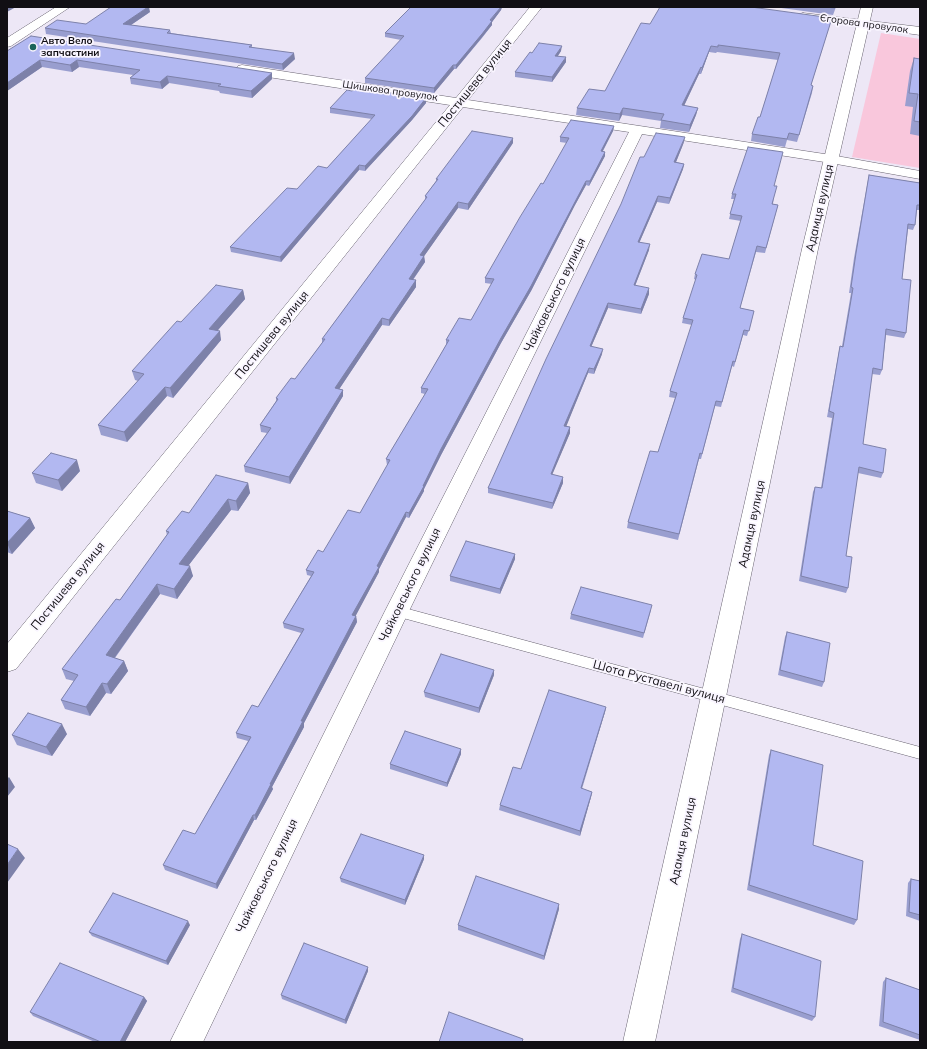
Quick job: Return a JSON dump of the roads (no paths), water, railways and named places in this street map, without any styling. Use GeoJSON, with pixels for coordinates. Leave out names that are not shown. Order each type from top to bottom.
{"type":"FeatureCollection","features":[{"type":"Feature","properties":{"kind":"street"},"geometry":{"type":"LineString","coordinates":[[7,43],[16,30],[33,32],[64,7]]}},
{"type":"Feature","properties":{"kind":"street","name":"Постишева вулиця"},"geometry":{"type":"LineString","coordinates":[[7,662],[536,7]]}},
{"type":"Feature","properties":{"kind":"street","name":"Адамця вулиця"},"geometry":{"type":"LineString","coordinates":[[639,1042],[715,698],[810,250],[867,7]]}},
{"type":"Feature","properties":{"kind":"street","name":"Єгорова провулок"},"geometry":{"type":"LineString","coordinates":[[788,14],[920,31]]}},
{"type":"Feature","properties":{"kind":"street","name":"Шишкова провулок"},"geometry":{"type":"LineString","coordinates":[[236,68],[831,159],[920,175]]}},
{"type":"Feature","properties":{"kind":"street","name":"Чайковського вулиця"},"geometry":{"type":"LineString","coordinates":[[186,1042],[397,611],[637,130]]}},
{"type":"Feature","properties":{"kind":"lane","name":"Шота Руставелі вулиця"},"geometry":{"type":"LineString","coordinates":[[397,611],[920,753]]}},
{"type":"Feature","properties":{"kind":"place","name":"Авто Вело запчастини"},"geometry":{"type":"Point","coordinates":[33,47]}}]}
